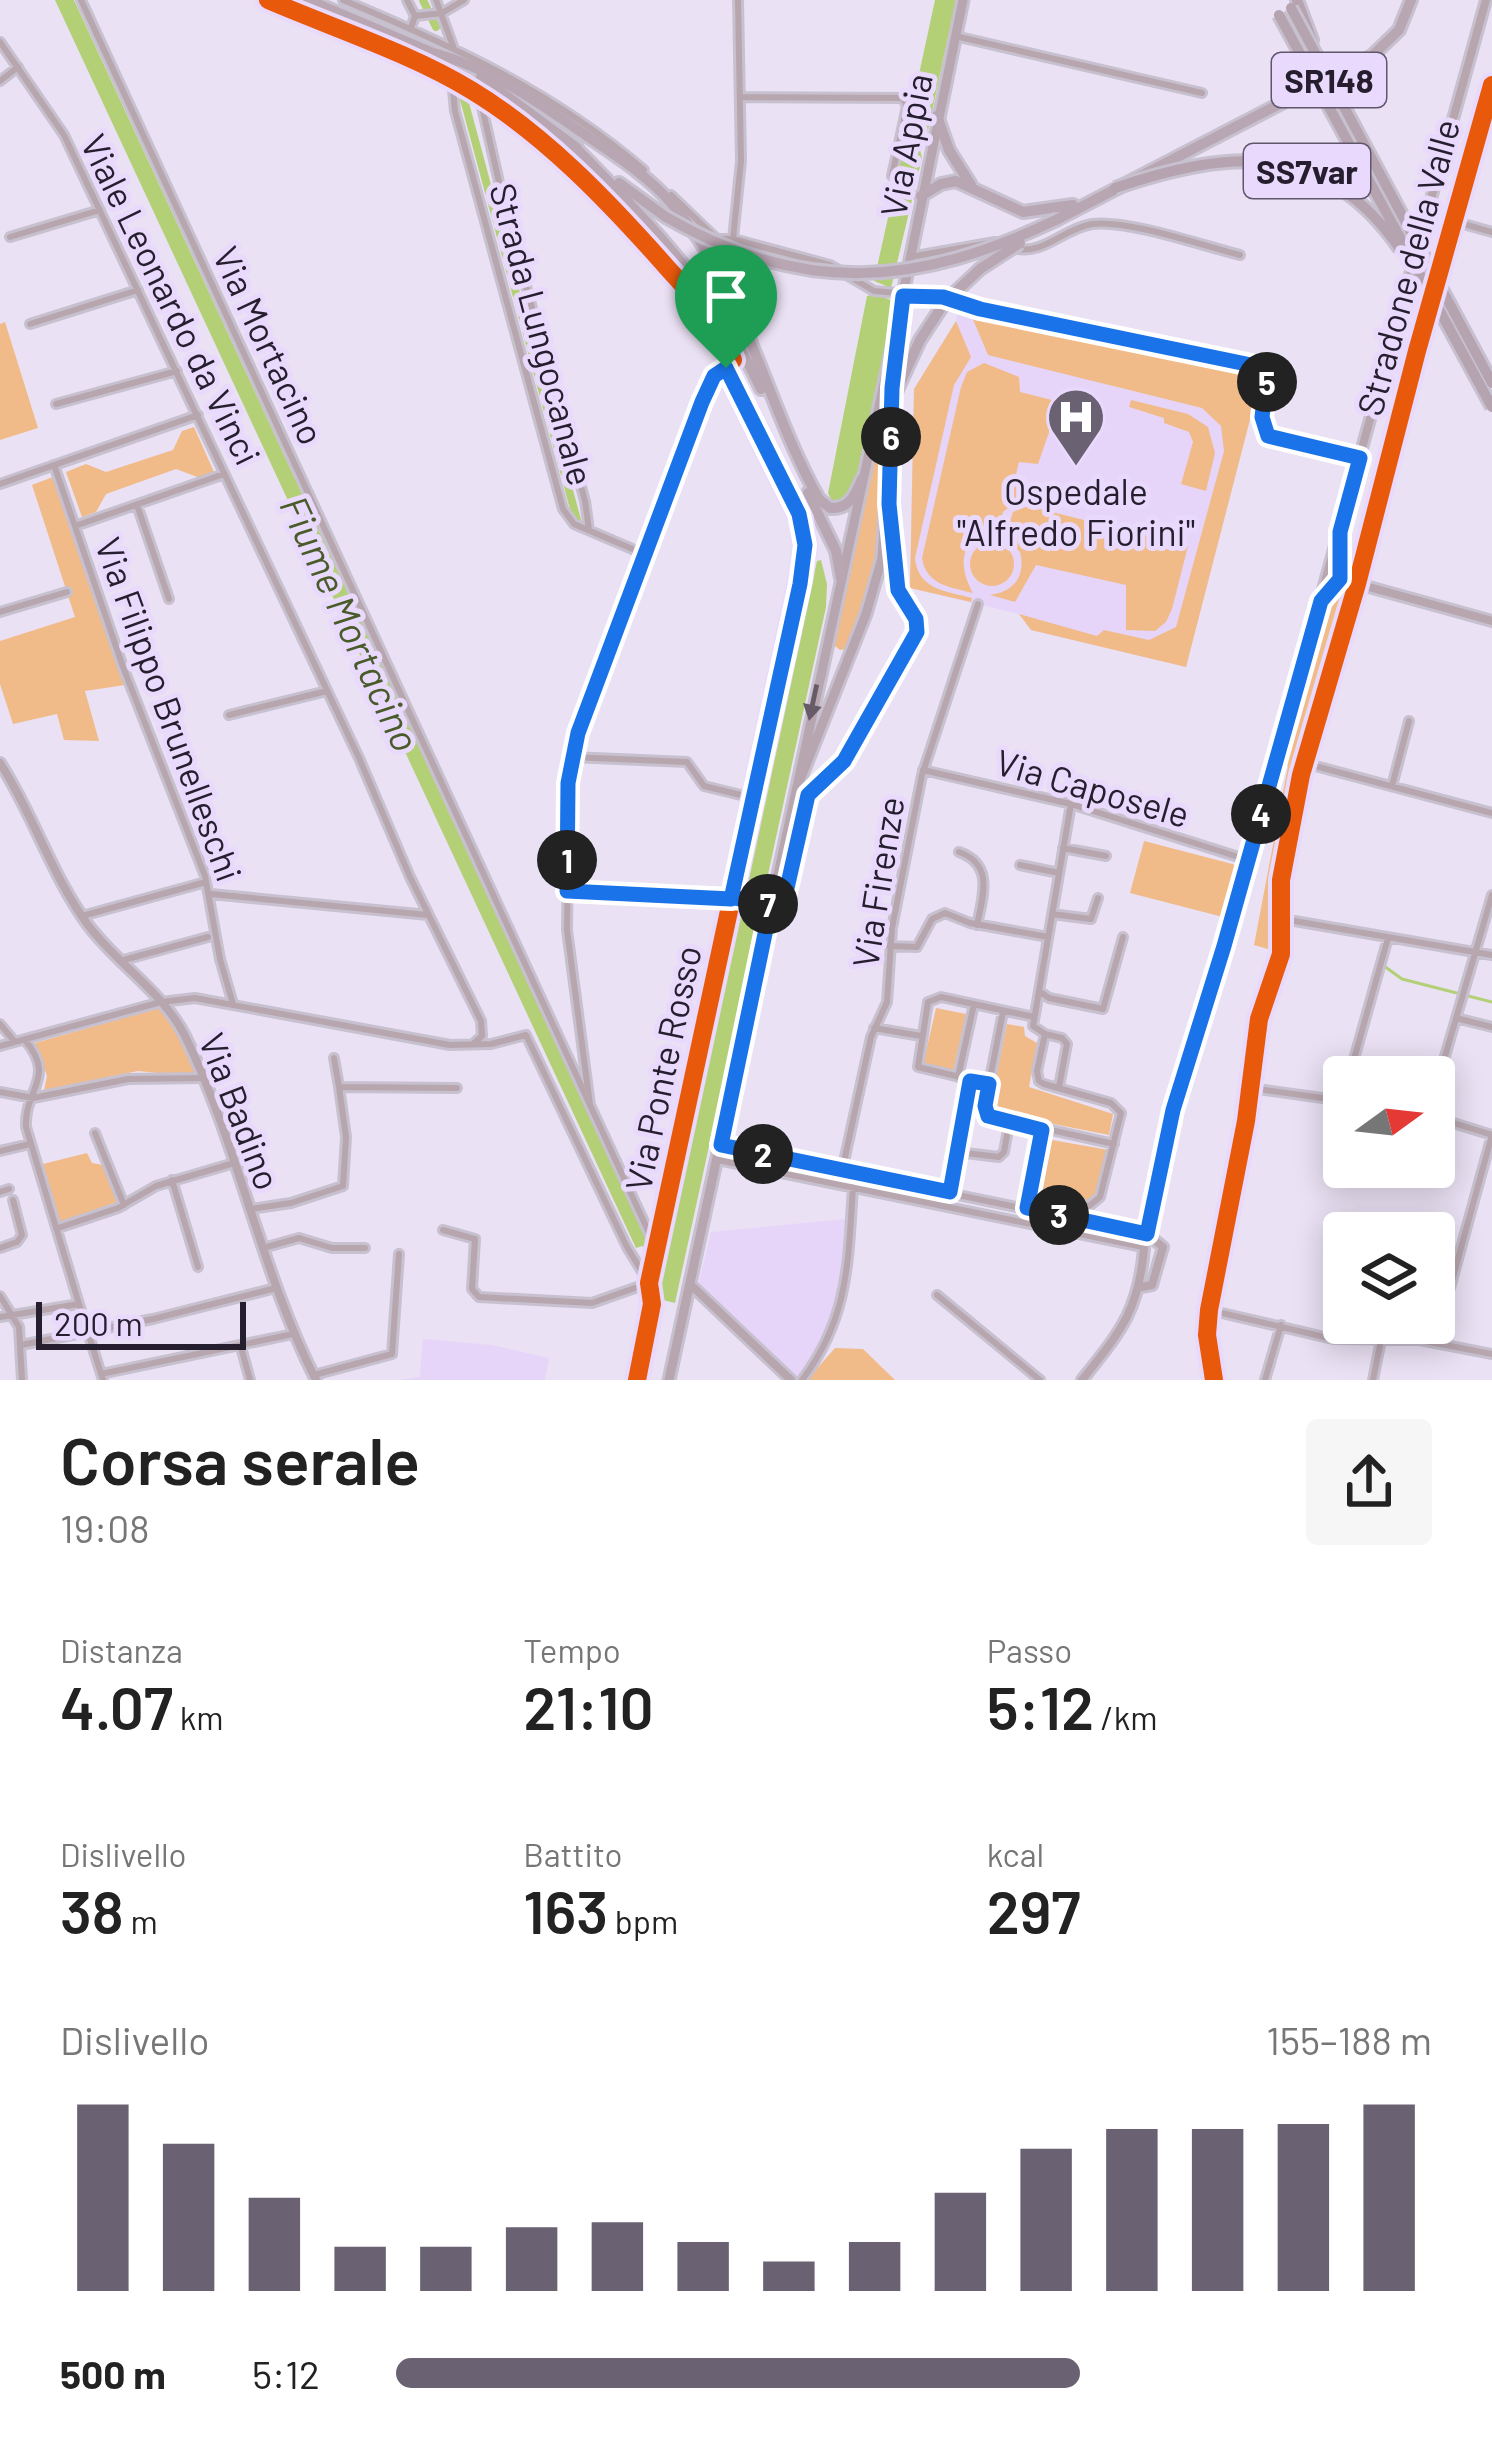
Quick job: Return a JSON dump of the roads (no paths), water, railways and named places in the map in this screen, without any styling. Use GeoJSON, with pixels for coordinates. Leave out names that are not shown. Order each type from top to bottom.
{"type":"FeatureCollection","features":[{"type":"Feature","properties":{"kind":"highway","name":"SS7var"},"geometry":{"type":"LineString","coordinates":[[1270,0],[1290,5],[1492,383]]}},
{"type":"Feature","properties":{"kind":"highway","name":"SS7var"},"geometry":{"type":"LineString","coordinates":[[1290,5],[1492,407]]}},
{"type":"Feature","properties":{"kind":"highway","name":"SS7var"},"geometry":{"type":"LineString","coordinates":[[1115,188],[1173,169],[1223,160],[1272,162],[1308,171],[1344,190],[1375,216],[1440,311]]}},
{"type":"Feature","properties":{"kind":"main road","name":"SR148"},"geometry":{"type":"LineString","coordinates":[[308,0],[434,53],[495,86],[666,217],[760,260],[848,274],[907,270],[961,259],[1058,219]]}},
{"type":"Feature","properties":{"kind":"main road","name":"Via Appia"},"geometry":{"type":"LineString","coordinates":[[669,1380],[963,0]]}},
{"type":"Feature","properties":{"kind":"main road","name":"SR148"},"geometry":{"type":"LineString","coordinates":[[891,403],[920,340],[945,302],[980,269],[1115,188],[1372,56],[1399,31],[1412,0]]}},
{"type":"Feature","properties":{"kind":"main road"},"geometry":{"type":"LineString","coordinates":[[434,53],[481,70],[528,96],[623,162],[673,205],[728,294],[777,412],[826,506],[840,508],[854,496],[862,479]]}},
{"type":"Feature","properties":{"kind":"main road"},"geometry":{"type":"LineString","coordinates":[[938,116],[949,150],[973,188]]}},
{"type":"Feature","properties":{"kind":"main road"},"geometry":{"type":"LineString","coordinates":[[574,146],[667,244],[725,319],[823,522],[841,578]]}},
{"type":"Feature","properties":{"kind":"main road"},"geometry":{"type":"LineString","coordinates":[[921,196],[952,182],[973,188]]}},
{"type":"Feature","properties":{"kind":"main road","name":"SR148"},"geometry":{"type":"LineString","coordinates":[[973,188],[1023,212],[1061,208],[1115,188]]}},
{"type":"Feature","properties":{"kind":"main road","name":"Via Appia"},"geometry":{"type":"LineString","coordinates":[[790,808],[882,558],[900,297]]}},
{"type":"Feature","properties":{"kind":"main road"},"geometry":{"type":"LineString","coordinates":[[870,438],[880,435],[891,443]]}},
{"type":"Feature","properties":{"kind":"main road"},"geometry":{"type":"LineString","coordinates":[[827,638],[834,652],[850,652]]}},
{"type":"Feature","properties":{"kind":"street","name":"Via Mortacino"},"geometry":{"type":"LineString","coordinates":[[81,0],[657,1252]]}},
{"type":"Feature","properties":{"kind":"street","name":"Via Ponte Rosso"},"geometry":{"type":"LineString","coordinates":[[268,0],[480,96],[553,152],[618,213],[700,302],[726,343],[730,366],[797,509],[805,545],[649,1282],[652,1307],[637,1380]]}},
{"type":"Feature","properties":{"kind":"street"},"geometry":{"type":"LineString","coordinates":[[344,0],[517,78],[584,121],[715,238],[830,265],[870,290],[900,297],[943,297],[980,309],[1256,366],[1267,377],[1262,417],[1268,436],[1360,458]]}},
{"type":"Feature","properties":{"kind":"street"},"geometry":{"type":"LineString","coordinates":[[407,0],[415,16],[412,28]]}},
{"type":"Feature","properties":{"kind":"street"},"geometry":{"type":"LineString","coordinates":[[436,0],[453,46]]}},
{"type":"Feature","properties":{"kind":"street"},"geometry":{"type":"LineString","coordinates":[[415,16],[442,13],[464,0]]}},
{"type":"Feature","properties":{"kind":"street"},"geometry":{"type":"LineString","coordinates":[[733,239],[741,171],[738,0]]}},
{"type":"Feature","properties":{"kind":"street"},"geometry":{"type":"LineString","coordinates":[[1147,1234],[1173,1110],[1248,860],[1486,0]]}},
{"type":"Feature","properties":{"kind":"street"},"geometry":{"type":"LineString","coordinates":[[956,36],[1202,93]]}},
{"type":"Feature","properties":{"kind":"street","name":"Viale Leonardo da Vinci"},"geometry":{"type":"LineString","coordinates":[[0,42],[54,117],[198,415],[428,915],[482,1021],[482,1036],[474,1043]]}},
{"type":"Feature","properties":{"kind":"street"},"geometry":{"type":"LineString","coordinates":[[0,81],[19,67]]}},
{"type":"Feature","properties":{"kind":"street","name":"Strada Lungocanale"},"geometry":{"type":"LineString","coordinates":[[452,80],[455,111],[562,507],[571,522],[644,554]]}},
{"type":"Feature","properties":{"kind":"street","name":"Stradone della Valle"},"geometry":{"type":"LineString","coordinates":[[1214,1380],[1207,1340],[1209,1310],[1259,1019],[1280,964],[1282,875],[1304,763],[1492,85]]}},
{"type":"Feature","properties":{"kind":"street"},"geometry":{"type":"LineString","coordinates":[[480,96],[589,530]]}},
{"type":"Feature","properties":{"kind":"street"},"geometry":{"type":"LineString","coordinates":[[740,98],[903,98],[907,106],[892,176]]}},
{"type":"Feature","properties":{"kind":"street"},"geometry":{"type":"LineString","coordinates":[[10,237],[100,210]]}},
{"type":"Feature","properties":{"kind":"street"},"geometry":{"type":"LineString","coordinates":[[1453,221],[1492,232]]}},
{"type":"Feature","properties":{"kind":"street"},"geometry":{"type":"LineString","coordinates":[[910,257],[982,242],[1035,250],[1093,224],[1113,224],[1240,255]]}},
{"type":"Feature","properties":{"kind":"street"},"geometry":{"type":"LineString","coordinates":[[30,324],[138,290]]}},
{"type":"Feature","properties":{"kind":"street"},"geometry":{"type":"LineString","coordinates":[[590,1105],[569,954],[572,757],[707,390],[716,374],[730,366]]}},
{"type":"Feature","properties":{"kind":"street"},"geometry":{"type":"LineString","coordinates":[[56,404],[177,371]]}},
{"type":"Feature","properties":{"kind":"street"},"geometry":{"type":"LineString","coordinates":[[0,484],[198,415]]}},
{"type":"Feature","properties":{"kind":"street","name":"Via Filippo Brunelleschi"},"geometry":{"type":"LineString","coordinates":[[54,465],[136,702],[211,894],[229,1003]]}},
{"type":"Feature","properties":{"kind":"street"},"geometry":{"type":"LineString","coordinates":[[75,526],[225,474]]}},
{"type":"Feature","properties":{"kind":"street"},"geometry":{"type":"LineString","coordinates":[[567,891],[781,904],[808,795],[844,761],[916,635],[916,619],[898,590],[889,504]]}},
{"type":"Feature","properties":{"kind":"street"},"geometry":{"type":"LineString","coordinates":[[136,505],[169,599]]}},
{"type":"Feature","properties":{"kind":"street"},"geometry":{"type":"LineString","coordinates":[[1321,601],[1340,579],[1340,532]]}},
{"type":"Feature","properties":{"kind":"street"},"geometry":{"type":"LineString","coordinates":[[882,558],[890,557],[896,563]]}},
{"type":"Feature","properties":{"kind":"street"},"geometry":{"type":"LineString","coordinates":[[1340,579],[1492,621]]}},
{"type":"Feature","properties":{"kind":"street"},"geometry":{"type":"LineString","coordinates":[[0,612],[67,592]]}},
{"type":"Feature","properties":{"kind":"street","name":"Via Firenze"},"geometry":{"type":"LineString","coordinates":[[802,1380],[829,1342],[842,1301],[850,1187],[846,1172],[874,1028],[887,1002],[890,946],[923,770],[978,604]]}},
{"type":"Feature","properties":{"kind":"street"},"geometry":{"type":"LineString","coordinates":[[229,715],[327,691]]}},
{"type":"Feature","properties":{"kind":"street"},"geometry":{"type":"LineString","coordinates":[[1392,786],[1409,721]]}},
{"type":"Feature","properties":{"kind":"street"},"geometry":{"type":"LineString","coordinates":[[572,757],[687,762],[704,787],[752,798]]}},
{"type":"Feature","properties":{"kind":"street","name":"Via Badino"},"geometry":{"type":"LineString","coordinates":[[0,763],[82,916],[182,1030],[293,1334],[314,1378]]}},
{"type":"Feature","properties":{"kind":"street"},"geometry":{"type":"LineString","coordinates":[[1304,763],[1492,813]]}},
{"type":"Feature","properties":{"kind":"street","name":"Via Caposele"},"geometry":{"type":"LineString","coordinates":[[923,770],[1071,804],[1248,860]]}},
{"type":"Feature","properties":{"kind":"street"},"geometry":{"type":"LineString","coordinates":[[1059,1088],[1067,1044],[1034,1028],[1034,1016],[1071,804]]}},
{"type":"Feature","properties":{"kind":"street"},"geometry":{"type":"LineString","coordinates":[[1064,848],[1106,856]]}},
{"type":"Feature","properties":{"kind":"street"},"geometry":{"type":"LineString","coordinates":[[959,852],[973,858],[985,878],[977,925]]}},
{"type":"Feature","properties":{"kind":"street"},"geometry":{"type":"LineString","coordinates":[[1020,865],[1059,873]]}},
{"type":"Feature","properties":{"kind":"street"},"geometry":{"type":"LineString","coordinates":[[82,916],[207,882]]}},
{"type":"Feature","properties":{"kind":"street"},"geometry":{"type":"LineString","coordinates":[[211,894],[428,915]]}},
{"type":"Feature","properties":{"kind":"street"},"geometry":{"type":"LineString","coordinates":[[1445,1056],[1492,895]]}},
{"type":"Feature","properties":{"kind":"street"},"geometry":{"type":"LineString","coordinates":[[1052,914],[1091,920],[1099,898]]}},
{"type":"Feature","properties":{"kind":"street"},"geometry":{"type":"LineString","coordinates":[[890,946],[917,947],[932,919],[942,913],[977,925],[1048,938]]}},
{"type":"Feature","properties":{"kind":"street"},"geometry":{"type":"LineString","coordinates":[[1283,919],[1492,956]]}},
{"type":"Feature","properties":{"kind":"street"},"geometry":{"type":"LineString","coordinates":[[120,961],[208,937]]}},
{"type":"Feature","properties":{"kind":"street"},"geometry":{"type":"LineString","coordinates":[[1039,991],[1048,998],[1102,1009],[1124,938]]}},
{"type":"Feature","properties":{"kind":"street"},"geometry":{"type":"LineString","coordinates":[[1355,1056],[1388,938]]}},
{"type":"Feature","properties":{"kind":"street","name":"Via Filippo Brunelleschi"},"geometry":{"type":"LineString","coordinates":[[224,974],[229,1003]]}},
{"type":"Feature","properties":{"kind":"street"},"geometry":{"type":"LineString","coordinates":[[212,1000],[224,988]]}},
{"type":"Feature","properties":{"kind":"street"},"geometry":{"type":"LineString","coordinates":[[0,1046],[184,998],[446,1045],[491,1044],[528,1036],[627,1247],[649,1282],[592,1304],[478,1297],[472,1289],[476,1240],[443,1230]]}},
{"type":"Feature","properties":{"kind":"street"},"geometry":{"type":"LineString","coordinates":[[989,1084],[920,1069],[916,1058],[927,1004],[932,998],[1034,1016]]}},
{"type":"Feature","properties":{"kind":"street"},"geometry":{"type":"LineString","coordinates":[[958,1078],[974,1004]]}},
{"type":"Feature","properties":{"kind":"street"},"geometry":{"type":"LineString","coordinates":[[1003,1010],[985,1106],[988,1116],[1114,1144]]}},
{"type":"Feature","properties":{"kind":"street"},"geometry":{"type":"LineString","coordinates":[[1456,1018],[1492,1027]]}},
{"type":"Feature","properties":{"kind":"street"},"geometry":{"type":"LineString","coordinates":[[0,1024],[20,1041],[40,1069],[25,1118],[30,1144],[102,1377],[293,1334]]}},
{"type":"Feature","properties":{"kind":"street"},"geometry":{"type":"LineString","coordinates":[[874,1028],[921,1036]]}},
{"type":"Feature","properties":{"kind":"street"},"geometry":{"type":"LineString","coordinates":[[1029,1195],[1095,1204],[1121,1115],[1118,1107],[1041,1083],[1037,1077],[1045,1034]]}},
{"type":"Feature","properties":{"kind":"street"},"geometry":{"type":"LineString","coordinates":[[250,1209],[291,1203],[343,1186],[346,1137],[334,1058]]}},
{"type":"Feature","properties":{"kind":"street"},"geometry":{"type":"LineString","coordinates":[[0,1092],[32,1098],[124,1080],[202,1078]]}},
{"type":"Feature","properties":{"kind":"street"},"geometry":{"type":"LineString","coordinates":[[947,1207],[970,1081]]}},
{"type":"Feature","properties":{"kind":"street"},"geometry":{"type":"LineString","coordinates":[[339,1087],[457,1088]]}},
{"type":"Feature","properties":{"kind":"street"},"geometry":{"type":"LineString","coordinates":[[1250,1088],[1323,1097]]}},
{"type":"Feature","properties":{"kind":"street"},"geometry":{"type":"LineString","coordinates":[[1455,1124],[1492,1135],[1455,1270]]}},
{"type":"Feature","properties":{"kind":"street"},"geometry":{"type":"LineString","coordinates":[[1024,1222],[1042,1130]]}},
{"type":"Feature","properties":{"kind":"street"},"geometry":{"type":"LineString","coordinates":[[95,1133],[124,1205]]}},
{"type":"Feature","properties":{"kind":"street"},"geometry":{"type":"LineString","coordinates":[[957,1152],[999,1157],[1007,1135]]}},
{"type":"Feature","properties":{"kind":"street"},"geometry":{"type":"LineString","coordinates":[[0,1151],[30,1144]]}},
{"type":"Feature","properties":{"kind":"street"},"geometry":{"type":"LineString","coordinates":[[721,1145],[1147,1234],[1163,1247],[1156,1278],[1152,1285],[1141,1287]]}},
{"type":"Feature","properties":{"kind":"street"},"geometry":{"type":"LineString","coordinates":[[718,1160],[1144,1248],[1141,1287],[1114,1337],[1082,1380]]}},
{"type":"Feature","properties":{"kind":"street"},"geometry":{"type":"LineString","coordinates":[[56,1228],[124,1205],[172,1180],[234,1163]]}},
{"type":"Feature","properties":{"kind":"street"},"geometry":{"type":"LineString","coordinates":[[172,1180],[198,1267]]}},
{"type":"Feature","properties":{"kind":"street"},"geometry":{"type":"LineString","coordinates":[[0,1248],[22,1235],[13,1200]]}},
{"type":"Feature","properties":{"kind":"street"},"geometry":{"type":"LineString","coordinates":[[263,1248],[301,1238],[332,1248],[364,1248]]}},
{"type":"Feature","properties":{"kind":"street"},"geometry":{"type":"LineString","coordinates":[[314,1378],[394,1352],[399,1254]]}},
{"type":"Feature","properties":{"kind":"street"},"geometry":{"type":"LineString","coordinates":[[690,1285],[790,1380]]}},
{"type":"Feature","properties":{"kind":"street"},"geometry":{"type":"LineString","coordinates":[[21,1345],[277,1288]]}},
{"type":"Feature","properties":{"kind":"street"},"geometry":{"type":"LineString","coordinates":[[937,1294],[1040,1380]]}},
{"type":"Feature","properties":{"kind":"street"},"geometry":{"type":"LineString","coordinates":[[0,1296],[14,1316],[22,1380]]}},
{"type":"Feature","properties":{"kind":"street"},"geometry":{"type":"LineString","coordinates":[[0,1317],[79,1304]]}},
{"type":"Feature","properties":{"kind":"street"},"geometry":{"type":"LineString","coordinates":[[1209,1310],[1323,1336]]}},
{"type":"Feature","properties":{"kind":"street"},"geometry":{"type":"LineString","coordinates":[[1265,1380],[1281,1325]]}},
{"type":"Feature","properties":{"kind":"street"},"geometry":{"type":"LineString","coordinates":[[1373,1380],[1380,1344]]}},
{"type":"Feature","properties":{"kind":"street"},"geometry":{"type":"LineString","coordinates":[[1444,1344],[1492,1354]]}},
{"type":"Feature","properties":{"kind":"street"},"geometry":{"type":"LineString","coordinates":[[241,1347],[250,1380]]}},
{"type":"Feature","properties":{"kind":"water","name":"Fiume Mortacino"},"geometry":{"type":"Polygon","coordinates":[[[55,0],[74,0],[651,1250],[636,1248],[55,0]]]}},
{"type":"Feature","properties":{"kind":"water"},"geometry":{"type":"Polygon","coordinates":[[[935,0],[956,0],[927,135],[921,142],[909,140],[910,116],[935,0]]]}},
{"type":"Feature","properties":{"kind":"water"},"geometry":{"type":"Polygon","coordinates":[[[908,147],[920,149],[922,158],[891,288],[874,281],[902,154],[908,147]]]}},
{"type":"Feature","properties":{"kind":"water"},"geometry":{"type":"Polygon","coordinates":[[[867,296],[896,302],[856,484],[847,498],[832,501],[828,493],[867,296]]]}},
{"type":"Feature","properties":{"kind":"water"},"geometry":{"type":"Polygon","coordinates":[[[821,560],[826,607],[764,893],[759,897],[743,889],[817,561],[821,560]]]}},
{"type":"Feature","properties":{"kind":"water"},"geometry":{"type":"Polygon","coordinates":[[[744,904],[760,911],[675,1303],[659,1299],[665,1245],[744,904]]]}},
{"type":"Feature","properties":{"kind":"waterway"},"geometry":{"type":"LineString","coordinates":[[423,0],[436,27]]}},
{"type":"Feature","properties":{"kind":"waterway"},"geometry":{"type":"LineString","coordinates":[[462,92],[577,520]]}},
{"type":"Feature","properties":{"kind":"waterway"},"geometry":{"type":"LineString","coordinates":[[1384,966],[1402,979],[1492,1002]]}},
{"type":"Feature","properties":{"kind":"place","name":"Ospedale \"Alfredo Fiorini\""},"geometry":{"type":"Point","coordinates":[1076,468]}}]}
